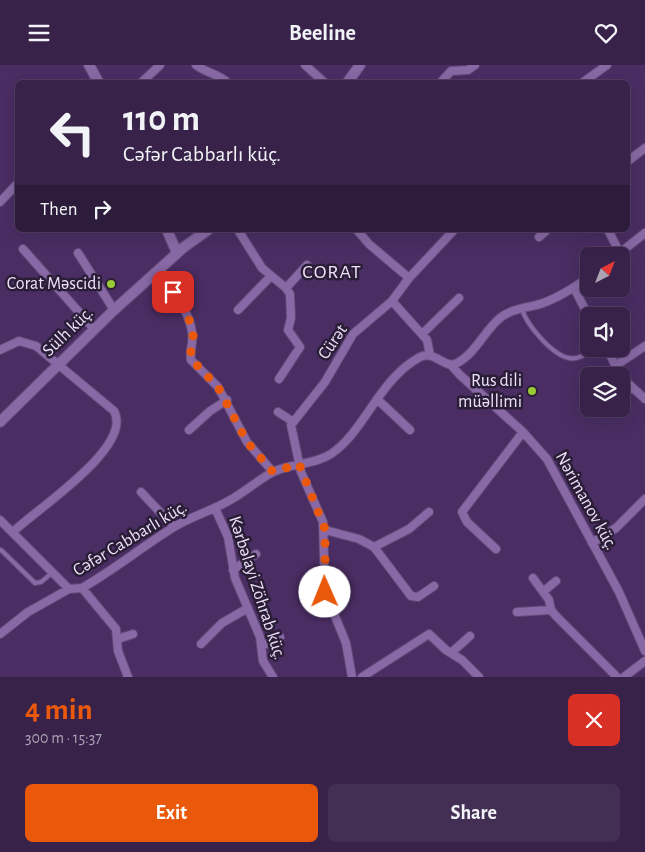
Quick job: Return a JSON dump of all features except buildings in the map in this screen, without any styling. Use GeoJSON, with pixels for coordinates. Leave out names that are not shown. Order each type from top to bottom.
{"type":"FeatureCollection","features":[{"type":"Feature","properties":{"kind":"street"},"geometry":{"type":"LineString","coordinates":[[89,65],[97,80]]}},
{"type":"Feature","properties":{"kind":"street"},"geometry":{"type":"LineString","coordinates":[[144,80],[160,65]]}},
{"type":"Feature","properties":{"kind":"street"},"geometry":{"type":"LineString","coordinates":[[196,65],[204,72],[219,76],[224,80]]}},
{"type":"Feature","properties":{"kind":"street"},"geometry":{"type":"LineString","coordinates":[[305,65],[322,80]]}},
{"type":"Feature","properties":{"kind":"street"},"geometry":{"type":"LineString","coordinates":[[349,80],[360,65]]}},
{"type":"Feature","properties":{"kind":"street"},"geometry":{"type":"LineString","coordinates":[[443,80],[451,71],[468,70],[475,65]]}},
{"type":"Feature","properties":{"kind":"street"},"geometry":{"type":"LineString","coordinates":[[586,80],[607,65]]}},
{"type":"Feature","properties":{"kind":"street"},"geometry":{"type":"LineString","coordinates":[[630,159],[645,148]]}},
{"type":"Feature","properties":{"kind":"street"},"geometry":{"type":"LineString","coordinates":[[0,202],[15,186]]}},
{"type":"Feature","properties":{"kind":"street"},"geometry":{"type":"LineString","coordinates":[[168,232],[177,253]]}},
{"type":"Feature","properties":{"kind":"street","name":"Sülh küç."},"geometry":{"type":"LineString","coordinates":[[0,422],[114,310],[177,253],[205,232]]}},
{"type":"Feature","properties":{"kind":"street"},"geometry":{"type":"LineString","coordinates":[[239,232],[256,260],[286,288],[291,303],[291,319],[288,330],[300,347],[278,379]]}},
{"type":"Feature","properties":{"kind":"street"},"geometry":{"type":"LineString","coordinates":[[359,232],[409,278]]}},
{"type":"Feature","properties":{"kind":"street","name":"Cürət"},"geometry":{"type":"LineString","coordinates":[[292,421],[325,382],[353,335],[392,301],[409,278],[452,232]]}},
{"type":"Feature","properties":{"kind":"street"},"geometry":{"type":"LineString","coordinates":[[539,237],[545,232]]}},
{"type":"Feature","properties":{"kind":"street"},"geometry":{"type":"LineString","coordinates":[[609,232],[615,247]]}},
{"type":"Feature","properties":{"kind":"street"},"geometry":{"type":"LineString","coordinates":[[628,247],[645,233]]}},
{"type":"Feature","properties":{"kind":"street"},"geometry":{"type":"LineString","coordinates":[[23,249],[94,329]]}},
{"type":"Feature","properties":{"kind":"street"},"geometry":{"type":"LineString","coordinates":[[78,253],[114,310]]}},
{"type":"Feature","properties":{"kind":"street"},"geometry":{"type":"LineString","coordinates":[[286,288],[307,265]]}},
{"type":"Feature","properties":{"kind":"street"},"geometry":{"type":"LineString","coordinates":[[157,271],[179,302],[192,328],[193,335],[190,354],[192,360],[218,387],[227,400],[247,442],[273,472]]}},
{"type":"Feature","properties":{"kind":"street"},"geometry":{"type":"LineString","coordinates":[[238,310],[271,276]]}},
{"type":"Feature","properties":{"kind":"street"},"geometry":{"type":"LineString","coordinates":[[392,301],[422,334],[429,344],[430,355],[452,365],[470,352],[499,318],[549,300],[580,284]]}},
{"type":"Feature","properties":{"kind":"street"},"geometry":{"type":"LineString","coordinates":[[574,288],[584,307]]}},
{"type":"Feature","properties":{"kind":"street"},"geometry":{"type":"LineString","coordinates":[[422,334],[459,299]]}},
{"type":"Feature","properties":{"kind":"street"},"geometry":{"type":"LineString","coordinates":[[0,350],[12,343],[26,342],[47,354],[114,411],[117,423],[107,447],[100,456],[60,495],[26,519],[13,532]]}},
{"type":"Feature","properties":{"kind":"street"},"geometry":{"type":"LineString","coordinates":[[610,357],[615,366],[645,346]]}},
{"type":"Feature","properties":{"kind":"street","name":"Cəfər Cabbarlı küç."},"geometry":{"type":"LineString","coordinates":[[0,634],[28,611],[69,589],[82,588],[174,527],[214,508],[273,472],[318,460],[332,453],[403,369],[420,357],[430,355]]}},
{"type":"Feature","properties":{"kind":"street","name":"Nərimanov küç."},"geometry":{"type":"LineString","coordinates":[[452,365],[460,375],[538,446],[554,470],[618,592],[645,651]]}},
{"type":"Feature","properties":{"kind":"street"},"geometry":{"type":"LineString","coordinates":[[631,387],[645,399]]}},
{"type":"Feature","properties":{"kind":"street"},"geometry":{"type":"LineString","coordinates":[[377,399],[410,430]]}},
{"type":"Feature","properties":{"kind":"street"},"geometry":{"type":"LineString","coordinates":[[189,431],[210,411],[227,400]]}},
{"type":"Feature","properties":{"kind":"street"},"geometry":{"type":"LineString","coordinates":[[278,412],[292,421],[291,429],[299,464],[325,529],[325,592],[346,643],[352,677]]}},
{"type":"Feature","properties":{"kind":"street"},"geometry":{"type":"LineString","coordinates":[[496,549],[467,522],[462,512],[523,432]]}},
{"type":"Feature","properties":{"kind":"street"},"geometry":{"type":"LineString","coordinates":[[141,492],[174,527]]}},
{"type":"Feature","properties":{"kind":"street"},"geometry":{"type":"LineString","coordinates":[[592,543],[616,528],[645,499]]}},
{"type":"Feature","properties":{"kind":"street","name":"Kərbəlayi Zöhrab küç."},"geometry":{"type":"LineString","coordinates":[[214,508],[228,537],[233,570],[262,646],[264,661],[273,677]]}},
{"type":"Feature","properties":{"kind":"street"},"geometry":{"type":"LineString","coordinates":[[374,547],[409,529],[429,512]]}},
{"type":"Feature","properties":{"kind":"street"},"geometry":{"type":"LineString","coordinates":[[0,520],[69,589]]}},
{"type":"Feature","properties":{"kind":"street"},"geometry":{"type":"LineString","coordinates":[[325,529],[359,539],[374,547],[411,596],[418,597],[434,587]]}},
{"type":"Feature","properties":{"kind":"street"},"geometry":{"type":"LineString","coordinates":[[233,570],[256,554]]}},
{"type":"Feature","properties":{"kind":"street"},"geometry":{"type":"LineString","coordinates":[[533,578],[544,591],[551,610],[617,677]]}},
{"type":"Feature","properties":{"kind":"street"},"geometry":{"type":"LineString","coordinates":[[544,591],[556,581]]}},
{"type":"Feature","properties":{"kind":"street"},"geometry":{"type":"LineString","coordinates":[[82,588],[112,622],[118,639],[118,651],[128,677]]}},
{"type":"Feature","properties":{"kind":"street"},"geometry":{"type":"LineString","coordinates":[[201,644],[222,623],[248,608]]}},
{"type":"Feature","properties":{"kind":"street"},"geometry":{"type":"LineString","coordinates":[[517,612],[551,610]]}},
{"type":"Feature","properties":{"kind":"street"},"geometry":{"type":"LineString","coordinates":[[118,639],[133,634]]}},
{"type":"Feature","properties":{"kind":"street"},"geometry":{"type":"LineString","coordinates":[[362,677],[424,635],[432,636],[462,660],[479,677]]}},
{"type":"Feature","properties":{"kind":"street"},"geometry":{"type":"LineString","coordinates":[[451,653],[470,636]]}},
{"type":"Feature","properties":{"kind":"street"},"geometry":{"type":"LineString","coordinates":[[262,646],[280,637]]}},
{"type":"Feature","properties":{"kind":"street"},"geometry":{"type":"LineString","coordinates":[[624,677],[645,661]]}},
{"type":"Feature","properties":{"kind":"lane"},"geometry":{"type":"LineString","coordinates":[[522,309],[529,325],[565,357],[576,358],[580,356]]}},
{"type":"Feature","properties":{"kind":"lane"},"geometry":{"type":"LineString","coordinates":[[0,550],[35,583],[41,582],[52,573]]}},
{"type":"Feature","properties":{"kind":"place","name":"Corat Məscidi"},"geometry":{"type":"Point","coordinates":[111,284]}},
{"type":"Feature","properties":{"kind":"place","name":"Rus dili müəllimi"},"geometry":{"type":"Point","coordinates":[532,391]}},
{"type":"Feature","properties":{"kind":"district","name":"CORAT"},"geometry":{"type":"Point","coordinates":[332,272]}},
{"type":"Feature","properties":{"kind":"route"},"geometry":{"type":"LineString","coordinates":[[173,292],[192,328],[193,335],[190,354],[192,360],[223,394],[247,442],[273,472],[299,464],[325,529],[325,592]]}}]}
